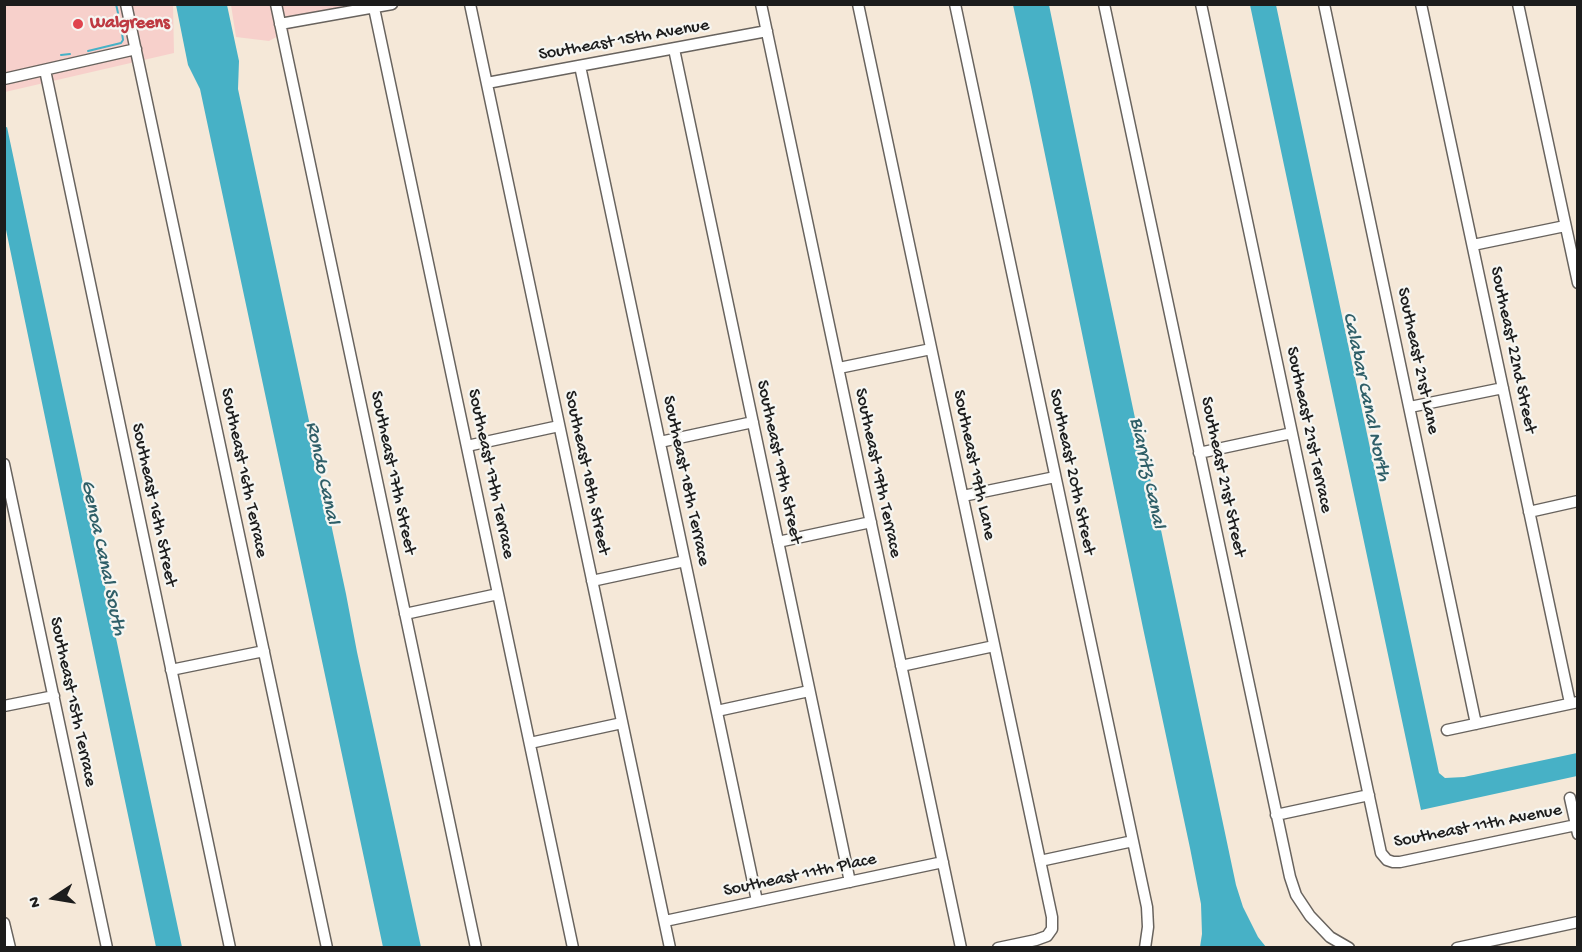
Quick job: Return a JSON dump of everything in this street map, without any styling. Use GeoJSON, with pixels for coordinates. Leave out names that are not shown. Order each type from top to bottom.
{"type":"FeatureCollection","features":[{"type":"Feature","properties":{"kind":"street","name":"Southeast 16th Terrace"},"geometry":{"type":"LineString","coordinates":[[126,4],[327,948]]}},
{"type":"Feature","properties":{"kind":"street","name":"Southeast 17th Street"},"geometry":{"type":"LineString","coordinates":[[276,4],[476,948]]}},
{"type":"Feature","properties":{"kind":"street"},"geometry":{"type":"LineString","coordinates":[[280,24],[392,4]]}},
{"type":"Feature","properties":{"kind":"street","name":"Southeast 18th Street"},"geometry":{"type":"LineString","coordinates":[[470,4],[670,948]]}},
{"type":"Feature","properties":{"kind":"street","name":"Southeast 19th Terrace"},"geometry":{"type":"LineString","coordinates":[[761,4],[961,948]]}},
{"type":"Feature","properties":{"kind":"street","name":"Southeast 19th Lane"},"geometry":{"type":"LineString","coordinates":[[858,4],[1053,922],[1047,936],[998,948]]}},
{"type":"Feature","properties":{"kind":"street","name":"Southeast 20th Street"},"geometry":{"type":"LineString","coordinates":[[955,4],[1148,915],[1145,948]]}},
{"type":"Feature","properties":{"kind":"street","name":"Southeast 21st Street"},"geometry":{"type":"LineString","coordinates":[[1104,4],[1290,877],[1296,895],[1317,925],[1349,948]]}},
{"type":"Feature","properties":{"kind":"street","name":"Southeast 21st Terrace"},"geometry":{"type":"LineString","coordinates":[[1201,4],[1380,850],[1388,860]]}},
{"type":"Feature","properties":{"kind":"street","name":"Southeast 21st Lane"},"geometry":{"type":"LineString","coordinates":[[1324,4],[1476,724]]}},
{"type":"Feature","properties":{"kind":"street","name":"Southeast 22nd Street"},"geometry":{"type":"LineString","coordinates":[[1421,4],[1529,512],[1574,702]]}},
{"type":"Feature","properties":{"kind":"street"},"geometry":{"type":"LineString","coordinates":[[1518,4],[1578,283]]}},
{"type":"Feature","properties":{"kind":"street","name":"Southeast 17th Terrace"},"geometry":{"type":"LineString","coordinates":[[374,8],[573,948]]}},
{"type":"Feature","properties":{"kind":"street","name":"Southeast 15th Avenue"},"geometry":{"type":"LineString","coordinates":[[487,83],[767,32]]}},
{"type":"Feature","properties":{"kind":"street"},"geometry":{"type":"LineString","coordinates":[[4,79],[136,49]]}},
{"type":"Feature","properties":{"kind":"street","name":"Southeast 19th Street"},"geometry":{"type":"LineString","coordinates":[[674,49],[850,882]]}},
{"type":"Feature","properties":{"kind":"street","name":"Southeast 18th Terrace"},"geometry":{"type":"LineString","coordinates":[[580,66],[757,901]]}},
{"type":"Feature","properties":{"kind":"street","name":"Southeast 16th Street"},"geometry":{"type":"LineString","coordinates":[[45,70],[230,948]]}},
{"type":"Feature","properties":{"kind":"street"},"geometry":{"type":"LineString","coordinates":[[1473,245],[1565,226]]}},
{"type":"Feature","properties":{"kind":"street"},"geometry":{"type":"LineString","coordinates":[[839,368],[931,349]]}},
{"type":"Feature","properties":{"kind":"street"},"geometry":{"type":"LineString","coordinates":[[1410,407],[1503,388]]}},
{"type":"Feature","properties":{"kind":"street"},"geometry":{"type":"LineString","coordinates":[[660,442],[753,422]]}},
{"type":"Feature","properties":{"kind":"street"},"geometry":{"type":"LineString","coordinates":[[467,446],[559,426]]}},
{"type":"Feature","properties":{"kind":"street"},"geometry":{"type":"LineString","coordinates":[[1199,453],[1292,433]]}},
{"type":"Feature","properties":{"kind":"street","name":"Southeast 15th Terrace"},"geometry":{"type":"LineString","coordinates":[[4,464],[107,948]]}},
{"type":"Feature","properties":{"kind":"street"},"geometry":{"type":"LineString","coordinates":[[963,496],[1055,477]]}},
{"type":"Feature","properties":{"kind":"street"},"geometry":{"type":"LineString","coordinates":[[1529,512],[1578,501]]}},
{"type":"Feature","properties":{"kind":"street"},"geometry":{"type":"LineString","coordinates":[[778,542],[871,522]]}},
{"type":"Feature","properties":{"kind":"street"},"geometry":{"type":"LineString","coordinates":[[592,581],[685,561]]}},
{"type":"Feature","properties":{"kind":"street"},"geometry":{"type":"LineString","coordinates":[[405,614],[498,594]]}},
{"type":"Feature","properties":{"kind":"street"},"geometry":{"type":"LineString","coordinates":[[901,666],[994,646]]}},
{"type":"Feature","properties":{"kind":"street"},"geometry":{"type":"LineString","coordinates":[[171,670],[264,651]]}},
{"type":"Feature","properties":{"kind":"street"},"geometry":{"type":"LineString","coordinates":[[717,711],[809,691]]}},
{"type":"Feature","properties":{"kind":"street"},"geometry":{"type":"LineString","coordinates":[[4,706],[54,696]]}},
{"type":"Feature","properties":{"kind":"street"},"geometry":{"type":"LineString","coordinates":[[1447,730],[1574,702]]}},
{"type":"Feature","properties":{"kind":"street"},"geometry":{"type":"LineString","coordinates":[[530,743],[622,723]]}},
{"type":"Feature","properties":{"kind":"street"},"geometry":{"type":"LineString","coordinates":[[1276,815],[1369,795]]}},
{"type":"Feature","properties":{"kind":"street"},"geometry":{"type":"LineString","coordinates":[[1570,798],[1577,829]]}},
{"type":"Feature","properties":{"kind":"street","name":"Southeast 11th Avenue"},"geometry":{"type":"LineString","coordinates":[[1388,860],[1400,862],[1577,829]]}},
{"type":"Feature","properties":{"kind":"street"},"geometry":{"type":"LineString","coordinates":[[1040,861],[1132,842]]}},
{"type":"Feature","properties":{"kind":"street","name":"Southeast 11th Place"},"geometry":{"type":"LineString","coordinates":[[665,921],[943,862]]}},
{"type":"Feature","properties":{"kind":"street"},"geometry":{"type":"LineString","coordinates":[[1457,948],[1578,922]]}},
{"type":"Feature","properties":{"kind":"street"},"geometry":{"type":"LineString","coordinates":[[4,923],[10,948]]}},
{"type":"Feature","properties":{"kind":"shaded area"},"geometry":{"type":"Polygon","coordinates":[[[4,5],[173,5],[174,53],[5,92],[4,5]]]}},
{"type":"Feature","properties":{"kind":"shaded area"},"geometry":{"type":"Polygon","coordinates":[[[231,5],[390,5],[312,18],[269,41],[236,37],[231,5]]]}},
{"type":"Feature","properties":{"kind":"water"},"geometry":{"type":"Polygon","coordinates":[[[176,5],[227,5],[239,61],[238,89],[421,947],[383,947],[200,89],[188,65],[176,5]]]}},
{"type":"Feature","properties":{"kind":"water","name":"Biarritz Canal"},"geometry":{"type":"Polygon","coordinates":[[[1013,5],[1049,5],[1236,885],[1243,907],[1258,937],[1266,947],[1200,947],[1201,904],[1190,848],[1013,5]]]}},
{"type":"Feature","properties":{"kind":"water"},"geometry":{"type":"Polygon","coordinates":[[[1250,5],[1276,5],[1439,773],[1445,778],[1464,777],[1577,753],[1577,776],[1421,810],[1250,5]]]}},
{"type":"Feature","properties":{"kind":"water"},"geometry":{"type":"Polygon","coordinates":[[[7,127],[182,947],[156,947],[5,225],[4,128],[7,127]]]}},
{"type":"Feature","properties":{"kind":"waterway"},"geometry":{"type":"LineString","coordinates":[[116,4],[118,13]]}},
{"type":"Feature","properties":{"kind":"waterway"},"geometry":{"type":"LineString","coordinates":[[88,51],[121,43],[122,33]]}},
{"type":"Feature","properties":{"kind":"waterway"},"geometry":{"type":"LineString","coordinates":[[61,55],[70,54]]}},
{"type":"Feature","properties":{"kind":"place","name":"Walgreens"},"geometry":{"type":"Point","coordinates":[78,24]}},
{"type":"Feature","properties":{"kind":"water label","name":"Calabar Canal North"},"geometry":{"type":"Point","coordinates":[1365,397]}},
{"type":"Feature","properties":{"kind":"water label","name":"Rondo Canal"},"geometry":{"type":"Point","coordinates":[321,473]}},
{"type":"Feature","properties":{"kind":"water label","name":"Genoa Canal South"},"geometry":{"type":"Point","coordinates":[102,558]}}]}
